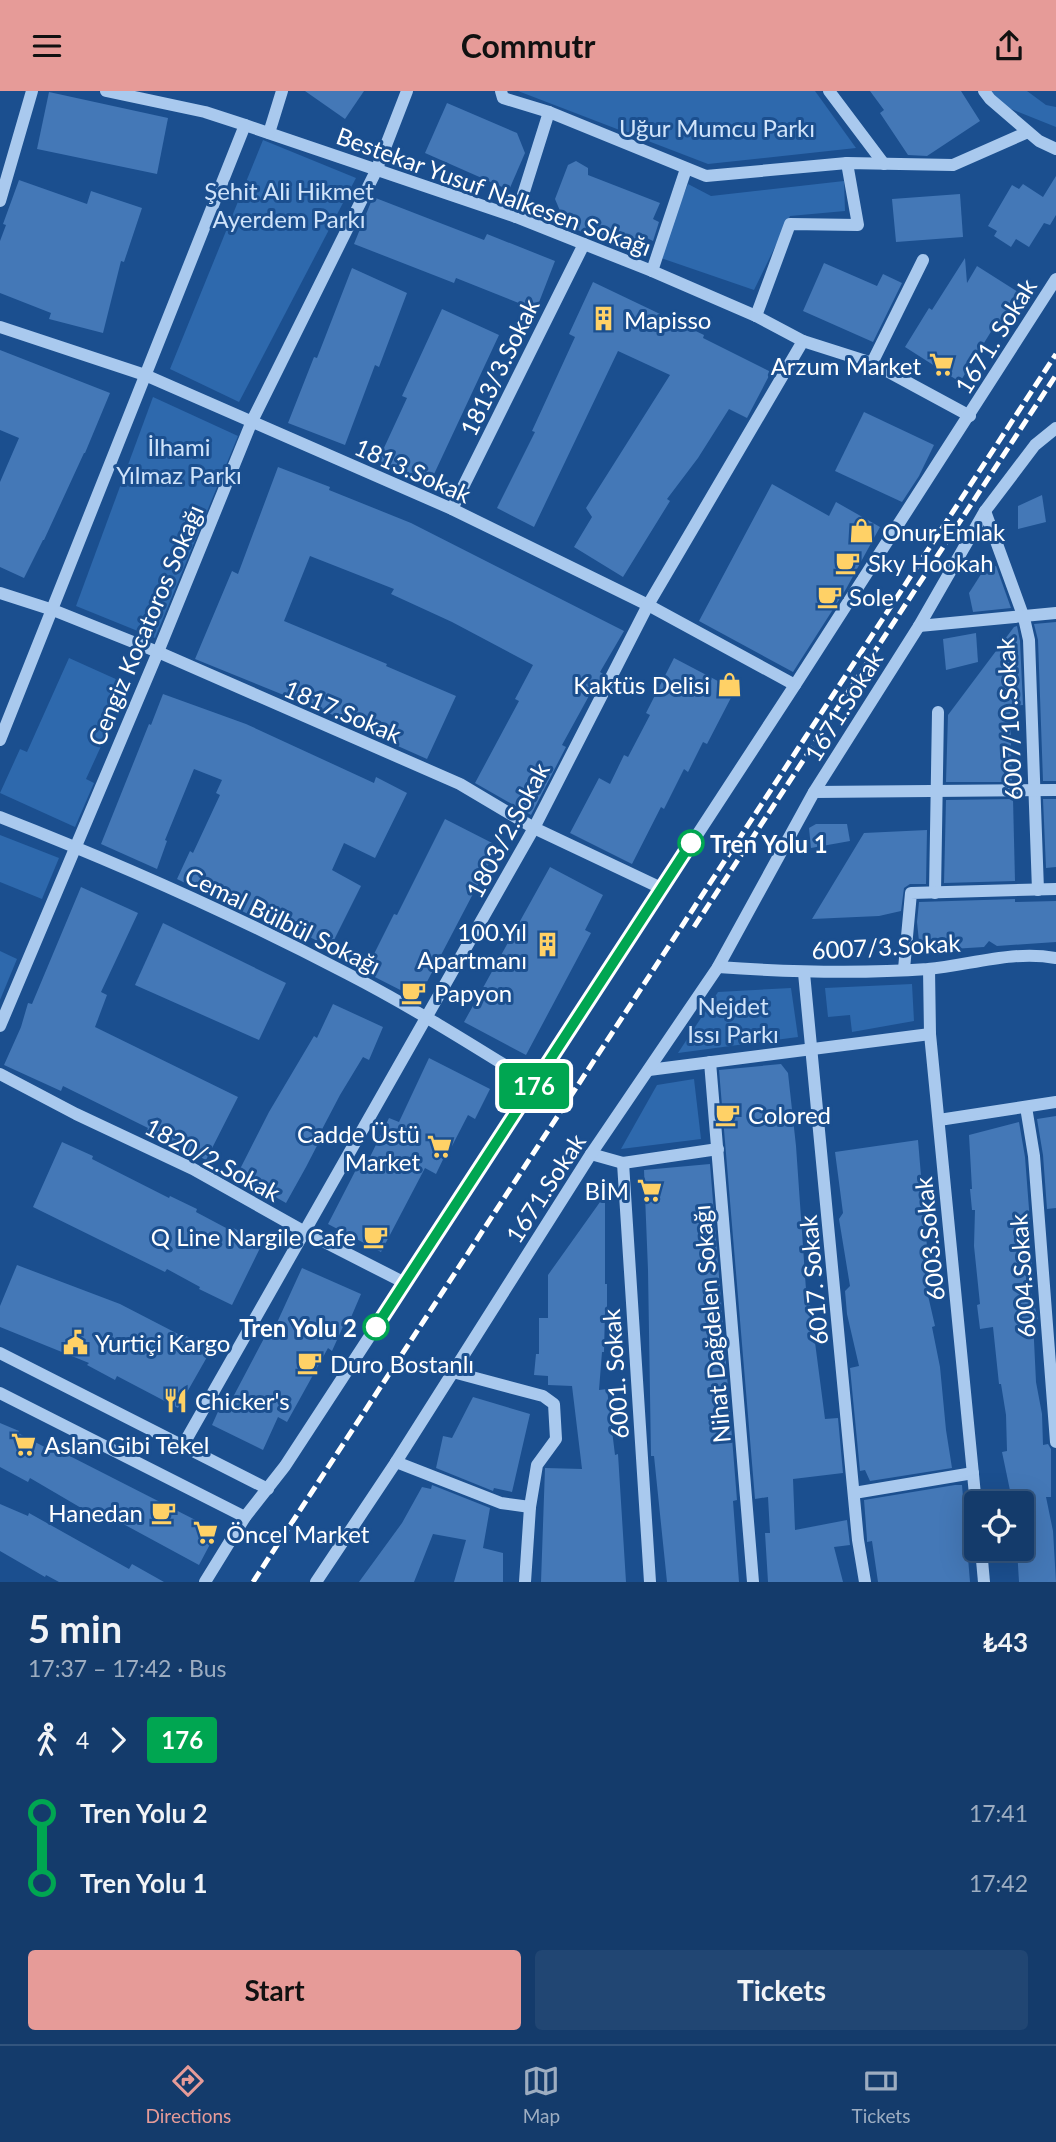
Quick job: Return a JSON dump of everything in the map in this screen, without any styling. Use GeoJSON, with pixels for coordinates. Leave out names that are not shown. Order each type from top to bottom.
{"type":"FeatureCollection","features":[{"type":"Feature","properties":{"kind":"street"},"geometry":{"type":"LineString","coordinates":[[0,201],[32,91]]}},
{"type":"Feature","properties":{"kind":"street","name":"Bestekar Yusuf Nalkesen Sokağı"},"geometry":{"type":"LineString","coordinates":[[106,91],[245,124],[516,217],[652,271],[756,316],[803,341],[872,363],[970,416]]}},
{"type":"Feature","properties":{"kind":"street"},"geometry":{"type":"LineString","coordinates":[[269,133],[282,91]]}},
{"type":"Feature","properties":{"kind":"street","name":"Cengiz Kocatoros Sokağı"},"geometry":{"type":"LineString","coordinates":[[0,1026],[158,652],[251,421],[376,171],[407,91]]}},
{"type":"Feature","properties":{"kind":"street"},"geometry":{"type":"LineString","coordinates":[[501,91],[503,98],[549,113],[706,176],[846,163],[953,165],[1028,132]]}},
{"type":"Feature","properties":{"kind":"street"},"geometry":{"type":"LineString","coordinates":[[829,91],[884,164]]}},
{"type":"Feature","properties":{"kind":"street"},"geometry":{"type":"LineString","coordinates":[[984,91],[1038,141],[1056,149]]}},
{"type":"Feature","properties":{"kind":"street"},"geometry":{"type":"LineString","coordinates":[[516,217],[549,113]]}},
{"type":"Feature","properties":{"kind":"street"},"geometry":{"type":"LineString","coordinates":[[0,740],[245,124]]}},
{"type":"Feature","properties":{"kind":"street"},"geometry":{"type":"LineString","coordinates":[[756,316],[790,224],[858,225],[846,163]]}},
{"type":"Feature","properties":{"kind":"street"},"geometry":{"type":"LineString","coordinates":[[652,271],[686,169]]}},
{"type":"Feature","properties":{"kind":"street","name":"1813/3.Sokak"},"geometry":{"type":"LineString","coordinates":[[452,509],[584,244]]}},
{"type":"Feature","properties":{"kind":"street"},"geometry":{"type":"LineString","coordinates":[[872,363],[923,260]]}},
{"type":"Feature","properties":{"kind":"street","name":"1671. Sokak"},"geometry":{"type":"LineString","coordinates":[[970,416],[1056,279]]}},
{"type":"Feature","properties":{"kind":"street","name":"1813.Sokak"},"geometry":{"type":"LineString","coordinates":[[0,327],[145,375],[452,509],[648,605],[795,685]]}},
{"type":"Feature","properties":{"kind":"street","name":"1803/2.Sokak"},"geometry":{"type":"LineString","coordinates":[[182,1447],[534,828],[648,605],[803,341]]}},
{"type":"Feature","properties":{"kind":"street","name":"1671.Sokak"},"geometry":{"type":"LineString","coordinates":[[268,1489],[970,416]]}},
{"type":"Feature","properties":{"kind":"street","name":"1671.Sokak"},"geometry":{"type":"LineString","coordinates":[[316,1582],[396,1462],[591,1154],[718,967],[814,792],[919,626],[985,511],[1035,445],[1056,429]]}},
{"type":"Feature","properties":{"kind":"street","name":"6007/10.Sokak"},"geometry":{"type":"LineString","coordinates":[[985,511],[1024,618],[1029,641],[1038,890]]}},
{"type":"Feature","properties":{"kind":"street","name":"1817.Sokak"},"geometry":{"type":"LineString","coordinates":[[0,593],[52,610],[158,652],[460,784],[534,828],[661,888]]}},
{"type":"Feature","properties":{"kind":"street"},"geometry":{"type":"LineString","coordinates":[[919,626],[1056,613]]}},
{"type":"Feature","properties":{"kind":"street"},"geometry":{"type":"LineString","coordinates":[[935,893],[938,712]]}},
{"type":"Feature","properties":{"kind":"street"},"geometry":{"type":"LineString","coordinates":[[814,792],[1056,790]]}},
{"type":"Feature","properties":{"kind":"street","name":"Cemal Bülbül Sokağı"},"geometry":{"type":"LineString","coordinates":[[0,817],[170,887],[313,957],[426,1018],[535,1084]]}},
{"type":"Feature","properties":{"kind":"street"},"geometry":{"type":"LineString","coordinates":[[904,969],[911,893],[1056,889]]}},
{"type":"Feature","properties":{"kind":"street","name":"6007/3.Sokak"},"geometry":{"type":"LineString","coordinates":[[718,967],[804,973],[929,968],[1020,956],[1056,958]]}},
{"type":"Feature","properties":{"kind":"street","name":"6003.Sokak"},"geometry":{"type":"LineString","coordinates":[[929,968],[930,1034],[975,1491]]}},
{"type":"Feature","properties":{"kind":"street","name":"6017. Sokak"},"geometry":{"type":"LineString","coordinates":[[804,973],[865,1582]]}},
{"type":"Feature","properties":{"kind":"street"},"geometry":{"type":"LineString","coordinates":[[649,1070],[930,1034]]}},
{"type":"Feature","properties":{"kind":"street","name":"Nihat Dağdelen Sokağı"},"geometry":{"type":"LineString","coordinates":[[710,1062],[753,1582]]}},
{"type":"Feature","properties":{"kind":"street","name":"1820/2.Sokak"},"geometry":{"type":"LineString","coordinates":[[0,1074],[76,1114],[192,1169],[305,1232],[405,1283]]}},
{"type":"Feature","properties":{"kind":"street"},"geometry":{"type":"LineString","coordinates":[[939,1120],[1056,1102]]}},
{"type":"Feature","properties":{"kind":"street","name":"6004.Sokak"},"geometry":{"type":"LineString","coordinates":[[1026,1107],[1034,1156],[1056,1442]]}},
{"type":"Feature","properties":{"kind":"street"},"geometry":{"type":"LineString","coordinates":[[591,1154],[623,1163],[718,1149]]}},
{"type":"Feature","properties":{"kind":"street","name":"6001. Sokak"},"geometry":{"type":"LineString","coordinates":[[623,1163],[650,1582]]}},
{"type":"Feature","properties":{"kind":"street"},"geometry":{"type":"LineString","coordinates":[[0,1353],[268,1489],[245,1517],[205,1582]]}},
{"type":"Feature","properties":{"kind":"street"},"geometry":{"type":"LineString","coordinates":[[453,1372],[544,1397],[554,1405],[556,1439],[537,1465],[530,1507],[525,1582]]}},
{"type":"Feature","properties":{"kind":"street"},"geometry":{"type":"LineString","coordinates":[[0,1393],[245,1517]]}},
{"type":"Feature","properties":{"kind":"street"},"geometry":{"type":"LineString","coordinates":[[396,1462],[501,1503],[530,1507]]}},
{"type":"Feature","properties":{"kind":"street"},"geometry":{"type":"LineString","coordinates":[[854,1493],[973,1473]]}},
{"type":"Feature","properties":{"kind":"street"},"geometry":{"type":"LineString","coordinates":[[982,1561],[984,1582]]}},
{"type":"Feature","properties":{"kind":"green space","name":"Uğur Mumcu Parkı"},"geometry":{"type":"Polygon","coordinates":[[[518,91],[815,91],[856,148],[708,164],[518,91]]]}},
{"type":"Feature","properties":{"kind":"green space"},"geometry":{"type":"Polygon","coordinates":[[[988,91],[1027,91],[1046,105],[1056,107],[1056,127],[996,103],[988,91]]]}},
{"type":"Feature","properties":{"kind":"green space","name":"Şehit Ali Hikmet Ayerdem Parkı"},"geometry":{"type":"Polygon","coordinates":[[[263,140],[356,178],[239,402],[170,369],[263,140]]]}},
{"type":"Feature","properties":{"kind":"green space"},"geometry":{"type":"Polygon","coordinates":[[[844,181],[845,211],[790,216],[754,290],[658,257],[688,184],[711,196],[844,181]]]}},
{"type":"Feature","properties":{"kind":"green space","name":"İlhami Yılmaz Parkı"},"geometry":{"type":"Polygon","coordinates":[[[153,397],[238,436],[155,638],[76,606],[153,397]]]}},
{"type":"Feature","properties":{"kind":"green space"},"geometry":{"type":"Polygon","coordinates":[[[69,658],[129,685],[86,779],[94,783],[75,827],[0,793],[20,749],[27,752],[69,658]]]}},
{"type":"Feature","properties":{"kind":"green space"},"geometry":{"type":"Polygon","coordinates":[[[0,835],[59,858],[42,899],[0,882],[0,835]]]}},
{"type":"Feature","properties":{"kind":"green space"},"geometry":{"type":"Polygon","coordinates":[[[0,951],[17,959],[0,1000],[0,951]]]}},
{"type":"Feature","properties":{"kind":"green space"},"geometry":{"type":"Polygon","coordinates":[[[912,984],[914,1021],[852,1032],[850,1015],[828,1017],[825,988],[912,984]]]}},
{"type":"Feature","properties":{"kind":"green space","name":"Nejdet Issı Parkı"},"geometry":{"type":"Polygon","coordinates":[[[791,988],[798,1037],[678,1053],[718,992],[791,988]]]}},
{"type":"Feature","properties":{"kind":"green space"},"geometry":{"type":"Polygon","coordinates":[[[694,1079],[701,1139],[621,1149],[657,1085],[694,1079]]]}},
{"type":"Feature","properties":{"kind":"building"},"geometry":{"type":"Polygon","coordinates":[[[305,91],[364,91],[345,119],[305,91]]]}},
{"type":"Feature","properties":{"kind":"building"},"geometry":{"type":"Polygon","coordinates":[[[870,91],[961,91],[980,121],[927,156],[908,155],[880,113],[884,110],[870,91]]]}},
{"type":"Feature","properties":{"kind":"building"},"geometry":{"type":"Polygon","coordinates":[[[49,92],[168,118],[157,174],[37,149],[49,92]]]}},
{"type":"Feature","properties":{"kind":"building"},"geometry":{"type":"Polygon","coordinates":[[[447,103],[517,133],[525,153],[509,190],[425,153],[447,103]]]}},
{"type":"Feature","properties":{"kind":"building"},"geometry":{"type":"Polygon","coordinates":[[[576,161],[588,168],[588,175],[660,203],[653,219],[659,222],[653,241],[645,237],[637,256],[566,225],[555,199],[568,165],[576,161]]]}},
{"type":"Feature","properties":{"kind":"building"},"geometry":{"type":"Polygon","coordinates":[[[1056,176],[1056,215],[1050,225],[1044,223],[1029,247],[1016,239],[1011,247],[994,236],[997,231],[988,226],[1012,185],[1019,189],[1023,184],[1043,197],[1056,176]]]}},
{"type":"Feature","properties":{"kind":"building"},"geometry":{"type":"Polygon","coordinates":[[[19,180],[87,204],[91,191],[142,208],[124,262],[121,261],[103,333],[49,319],[51,313],[0,293],[0,241],[6,225],[3,224],[19,180]]]}},
{"type":"Feature","properties":{"kind":"building"},"geometry":{"type":"Polygon","coordinates":[[[960,194],[963,237],[896,242],[892,199],[960,194]]]}},
{"type":"Feature","properties":{"kind":"building"},"geometry":{"type":"Polygon","coordinates":[[[373,197],[484,240],[487,234],[555,261],[536,310],[456,278],[454,283],[354,244],[373,197]]]}},
{"type":"Feature","properties":{"kind":"building"},"geometry":{"type":"Polygon","coordinates":[[[965,258],[967,283],[977,266],[1021,294],[996,333],[992,330],[960,382],[905,347],[965,258]]]}},
{"type":"Feature","properties":{"kind":"building"},"geometry":{"type":"Polygon","coordinates":[[[824,263],[877,286],[883,274],[902,283],[873,342],[803,311],[824,263]]]}},
{"type":"Feature","properties":{"kind":"building"},"geometry":{"type":"Polygon","coordinates":[[[352,268],[407,293],[379,367],[375,365],[345,445],[288,423],[352,268]]]}},
{"type":"Feature","properties":{"kind":"building"},"geometry":{"type":"Polygon","coordinates":[[[593,282],[704,335],[703,338],[771,372],[747,418],[729,409],[698,458],[667,499],[670,501],[623,577],[574,547],[592,517],[586,508],[670,375],[618,351],[534,527],[497,508],[535,432],[532,431],[575,337],[569,334],[593,282]]]}},
{"type":"Feature","properties":{"kind":"building"},"geometry":{"type":"Polygon","coordinates":[[[442,309],[499,335],[428,487],[377,463],[407,398],[402,396],[442,309]]]}},
{"type":"Feature","properties":{"kind":"building"},"geometry":{"type":"Polygon","coordinates":[[[0,350],[110,393],[85,453],[24,578],[0,567],[0,482],[19,438],[0,430],[0,350]]]}},
{"type":"Feature","properties":{"kind":"building"},"geometry":{"type":"Polygon","coordinates":[[[864,412],[934,445],[902,502],[835,471],[864,412]]]}},
{"type":"Feature","properties":{"kind":"building"},"geometry":{"type":"Polygon","coordinates":[[[278,467],[411,523],[624,631],[600,672],[603,674],[592,695],[590,694],[562,745],[566,747],[531,815],[475,783],[519,701],[515,699],[533,665],[452,622],[391,594],[394,589],[310,556],[284,621],[456,696],[427,759],[373,735],[375,732],[195,659],[232,571],[238,574],[278,467]]]}},
{"type":"Feature","properties":{"kind":"building"},"geometry":{"type":"Polygon","coordinates":[[[772,484],[829,516],[836,502],[880,527],[846,589],[793,672],[699,621],[772,484]]]}},
{"type":"Feature","properties":{"kind":"building"},"geometry":{"type":"Polygon","coordinates":[[[1042,495],[1046,522],[1018,529],[1018,506],[1042,495]]]}},
{"type":"Feature","properties":{"kind":"building"},"geometry":{"type":"Polygon","coordinates":[[[996,566],[1011,608],[973,612],[969,593],[985,568],[996,566]]]}},
{"type":"Feature","properties":{"kind":"building"},"geometry":{"type":"Polygon","coordinates":[[[1056,622],[1056,781],[1043,781],[1038,640],[1034,624],[1056,622]]]}},
{"type":"Feature","properties":{"kind":"building"},"geometry":{"type":"Polygon","coordinates":[[[1017,626],[1023,705],[1010,706],[1012,782],[946,782],[948,715],[1017,626]]]}},
{"type":"Feature","properties":{"kind":"building"},"geometry":{"type":"Polygon","coordinates":[[[976,633],[978,662],[946,670],[943,639],[976,633]]]}},
{"type":"Feature","properties":{"kind":"building"},"geometry":{"type":"Polygon","coordinates":[[[674,658],[735,690],[707,744],[703,742],[688,772],[684,769],[664,809],[661,807],[632,864],[570,833],[599,778],[610,784],[624,755],[628,757],[650,715],[646,713],[674,658]]]}},
{"type":"Feature","properties":{"kind":"building"},"geometry":{"type":"Polygon","coordinates":[[[163,694],[246,724],[374,783],[376,777],[407,793],[375,858],[344,843],[332,870],[361,886],[330,948],[308,936],[306,940],[250,915],[177,879],[190,851],[193,853],[220,795],[216,793],[222,780],[194,769],[165,840],[167,841],[157,869],[101,844],[163,694]]]}},
{"type":"Feature","properties":{"kind":"building"},"geometry":{"type":"Polygon","coordinates":[[[1013,799],[1015,881],[944,883],[946,800],[1013,799]]]}},
{"type":"Feature","properties":{"kind":"building"},"geometry":{"type":"Polygon","coordinates":[[[1043,799],[1056,799],[1056,867],[1046,868],[1043,799]]]}},
{"type":"Feature","properties":{"kind":"building"},"geometry":{"type":"Polygon","coordinates":[[[445,819],[498,846],[418,999],[365,972],[445,819]]]}},
{"type":"Feature","properties":{"kind":"building"},"geometry":{"type":"Polygon","coordinates":[[[816,824],[847,824],[850,841],[811,848],[809,828],[816,824]]]}},
{"type":"Feature","properties":{"kind":"building"},"geometry":{"type":"Polygon","coordinates":[[[927,830],[926,884],[910,884],[904,888],[901,911],[879,916],[812,919],[864,833],[927,830]]]}},
{"type":"Feature","properties":{"kind":"building"},"geometry":{"type":"Polygon","coordinates":[[[550,867],[603,895],[585,930],[591,933],[526,1055],[464,1022],[550,867]]]}},
{"type":"Feature","properties":{"kind":"building"},"geometry":{"type":"Polygon","coordinates":[[[81,887],[138,913],[101,992],[107,995],[95,1027],[238,1097],[206,1160],[63,1086],[61,1091],[4,1065],[21,1027],[28,1003],[32,1004],[81,887]]]}},
{"type":"Feature","properties":{"kind":"building"},"geometry":{"type":"Polygon","coordinates":[[[1015,899],[1015,902],[1056,901],[1056,942],[997,946],[989,941],[984,947],[920,951],[917,922],[919,902],[1015,899]]]}},
{"type":"Feature","properties":{"kind":"building"},"geometry":{"type":"Polygon","coordinates":[[[163,923],[286,983],[259,1040],[135,985],[163,923]]]}},
{"type":"Feature","properties":{"kind":"building"},"geometry":{"type":"Polygon","coordinates":[[[333,1004],[383,1027],[369,1060],[363,1057],[340,1095],[318,1137],[321,1138],[286,1203],[237,1175],[269,1112],[314,1036],[317,1038],[333,1004]]]}},
{"type":"Feature","properties":{"kind":"building"},"geometry":{"type":"Polygon","coordinates":[[[429,1058],[490,1089],[475,1119],[468,1115],[436,1174],[425,1168],[381,1252],[328,1224],[363,1156],[369,1159],[389,1118],[399,1122],[429,1058]]]}},
{"type":"Feature","properties":{"kind":"building"},"geometry":{"type":"Polygon","coordinates":[[[781,1064],[788,1073],[796,1146],[807,1304],[810,1304],[825,1419],[838,1418],[843,1473],[793,1479],[795,1530],[847,1520],[850,1545],[834,1547],[843,1582],[768,1582],[765,1533],[770,1533],[768,1497],[755,1499],[719,1070],[781,1064]]]}},
{"type":"Feature","properties":{"kind":"building"},"geometry":{"type":"Polygon","coordinates":[[[1056,1116],[1056,1208],[1047,1209],[1037,1119],[1056,1116]]]}},
{"type":"Feature","properties":{"kind":"building"},"geometry":{"type":"Polygon","coordinates":[[[1019,1122],[1025,1157],[1031,1235],[1034,1288],[1030,1289],[1038,1319],[1033,1320],[1036,1382],[1042,1414],[1043,1445],[1048,1444],[1051,1449],[1051,1497],[1046,1497],[1053,1531],[1056,1582],[1019,1582],[1018,1561],[1034,1561],[1034,1491],[1010,1491],[1002,1452],[1007,1451],[1006,1415],[999,1384],[993,1327],[980,1329],[977,1305],[980,1304],[974,1246],[975,1210],[972,1210],[970,1189],[969,1135],[1019,1122]]]}},
{"type":"Feature","properties":{"kind":"building"},"geometry":{"type":"Polygon","coordinates":[[[918,1140],[928,1259],[924,1266],[929,1279],[927,1291],[935,1326],[932,1327],[940,1367],[952,1468],[870,1481],[865,1470],[860,1471],[850,1368],[859,1366],[847,1314],[845,1291],[850,1286],[839,1219],[843,1213],[835,1152],[918,1140]]]}},
{"type":"Feature","properties":{"kind":"building"},"geometry":{"type":"Polygon","coordinates":[[[62,1142],[169,1198],[170,1196],[197,1209],[196,1212],[228,1229],[229,1226],[263,1242],[232,1305],[167,1269],[165,1272],[33,1207],[62,1142]]]}},
{"type":"Feature","properties":{"kind":"building"},"geometry":{"type":"Polygon","coordinates":[[[710,1164],[737,1500],[733,1501],[739,1582],[667,1582],[654,1456],[651,1456],[644,1170],[710,1164]]]}},
{"type":"Feature","properties":{"kind":"building"},"geometry":{"type":"Polygon","coordinates":[[[605,1195],[607,1312],[599,1390],[607,1389],[615,1455],[618,1454],[626,1582],[541,1582],[545,1468],[582,1469],[572,1386],[548,1385],[548,1376],[534,1375],[536,1354],[539,1354],[539,1318],[548,1318],[548,1275],[605,1195]]]}},
{"type":"Feature","properties":{"kind":"building"},"geometry":{"type":"Polygon","coordinates":[[[17,1265],[120,1304],[211,1350],[178,1408],[117,1376],[115,1380],[87,1365],[89,1363],[0,1327],[0,1306],[17,1265]]]}},
{"type":"Feature","properties":{"kind":"building"},"geometry":{"type":"Polygon","coordinates":[[[302,1268],[361,1294],[332,1351],[328,1348],[287,1422],[278,1417],[263,1450],[212,1425],[225,1396],[232,1399],[271,1325],[275,1327],[302,1268]]]}},
{"type":"Feature","properties":{"kind":"building"},"geometry":{"type":"Polygon","coordinates":[[[473,1397],[530,1414],[512,1492],[494,1488],[493,1491],[436,1468],[443,1436],[452,1438],[473,1397]]]}},
{"type":"Feature","properties":{"kind":"building"},"geometry":{"type":"Polygon","coordinates":[[[0,1423],[217,1531],[199,1565],[103,1513],[100,1519],[30,1478],[28,1482],[0,1467],[0,1423]]]}},
{"type":"Feature","properties":{"kind":"building"},"geometry":{"type":"Polygon","coordinates":[[[432,1485],[490,1508],[483,1548],[503,1553],[503,1582],[454,1582],[466,1540],[433,1534],[414,1582],[359,1582],[402,1523],[422,1487],[431,1489],[432,1485]]]}},
{"type":"Feature","properties":{"kind":"building"},"geometry":{"type":"Polygon","coordinates":[[[962,1485],[964,1561],[968,1561],[970,1582],[878,1582],[872,1541],[867,1542],[864,1500],[962,1485]]]}},
{"type":"Feature","properties":{"kind":"building"},"geometry":{"type":"Polygon","coordinates":[[[0,1504],[28,1516],[29,1513],[129,1569],[132,1564],[164,1582],[59,1582],[46,1575],[45,1577],[0,1551],[0,1504]]]}},
{"type":"Feature","properties":{"kind":"railway"},"geometry":{"type":"LineString","coordinates":[[253,1582],[1056,354]]}},
{"type":"Feature","properties":{"kind":"railway"},"geometry":{"type":"LineString","coordinates":[[694,927],[1056,375]]}},
{"type":"Feature","properties":{"kind":"bus line","name":"176"},"geometry":{"type":"LineString","coordinates":[[376,1327],[691,843]]}},
{"type":"Feature","properties":{"kind":"place","name":"Mapisso"},"geometry":{"type":"Point","coordinates":[604,319]}},
{"type":"Feature","properties":{"kind":"place","name":"Arzum Market"},"geometry":{"type":"Point","coordinates":[941,365]}},
{"type":"Feature","properties":{"kind":"place","name":"Onur Emlak"},"geometry":{"type":"Point","coordinates":[862,531]}},
{"type":"Feature","properties":{"kind":"place","name":"Sky Hookah"},"geometry":{"type":"Point","coordinates":[848,562]}},
{"type":"Feature","properties":{"kind":"place","name":"Sole"},"geometry":{"type":"Point","coordinates":[829,596]}},
{"type":"Feature","properties":{"kind":"place","name":"Kaktüs Delisi"},"geometry":{"type":"Point","coordinates":[730,684]}},
{"type":"Feature","properties":{"kind":"place","name":"Tren Yolu 1"},"geometry":{"type":"Point","coordinates":[691,843]}},
{"type":"Feature","properties":{"kind":"place","name":"100.Yıl Apartmanı"},"geometry":{"type":"Point","coordinates":[547,945]}},
{"type":"Feature","properties":{"kind":"place","name":"Papyon"},"geometry":{"type":"Point","coordinates":[414,992]}},
{"type":"Feature","properties":{"kind":"place","name":"Colored"},"geometry":{"type":"Point","coordinates":[728,1114]}},
{"type":"Feature","properties":{"kind":"place","name":"Cadde Üstü Market"},"geometry":{"type":"Point","coordinates":[440,1147]}},
{"type":"Feature","properties":{"kind":"place","name":"BİM"},"geometry":{"type":"Point","coordinates":[649,1190]}},
{"type":"Feature","properties":{"kind":"place","name":"Q Line Nargile Cafe"},"geometry":{"type":"Point","coordinates":[376,1236]}},
{"type":"Feature","properties":{"kind":"place","name":"Tren Yolu 2"},"geometry":{"type":"Point","coordinates":[376,1327]}},
{"type":"Feature","properties":{"kind":"place","name":"Yurtiçi Kargo"},"geometry":{"type":"Point","coordinates":[75,1342]}},
{"type":"Feature","properties":{"kind":"place","name":"Duro Bostanlı"},"geometry":{"type":"Point","coordinates":[310,1363]}},
{"type":"Feature","properties":{"kind":"place","name":"Chicker's"},"geometry":{"type":"Point","coordinates":[175,1400]}},
{"type":"Feature","properties":{"kind":"place","name":"Aslan Gibi Tekel"},"geometry":{"type":"Point","coordinates":[24,1444]}},
{"type":"Feature","properties":{"kind":"place","name":"Hanedan"},"geometry":{"type":"Point","coordinates":[163,1512]}},
{"type":"Feature","properties":{"kind":"place","name":"Öncel Market"},"geometry":{"type":"Point","coordinates":[206,1533]}}]}
